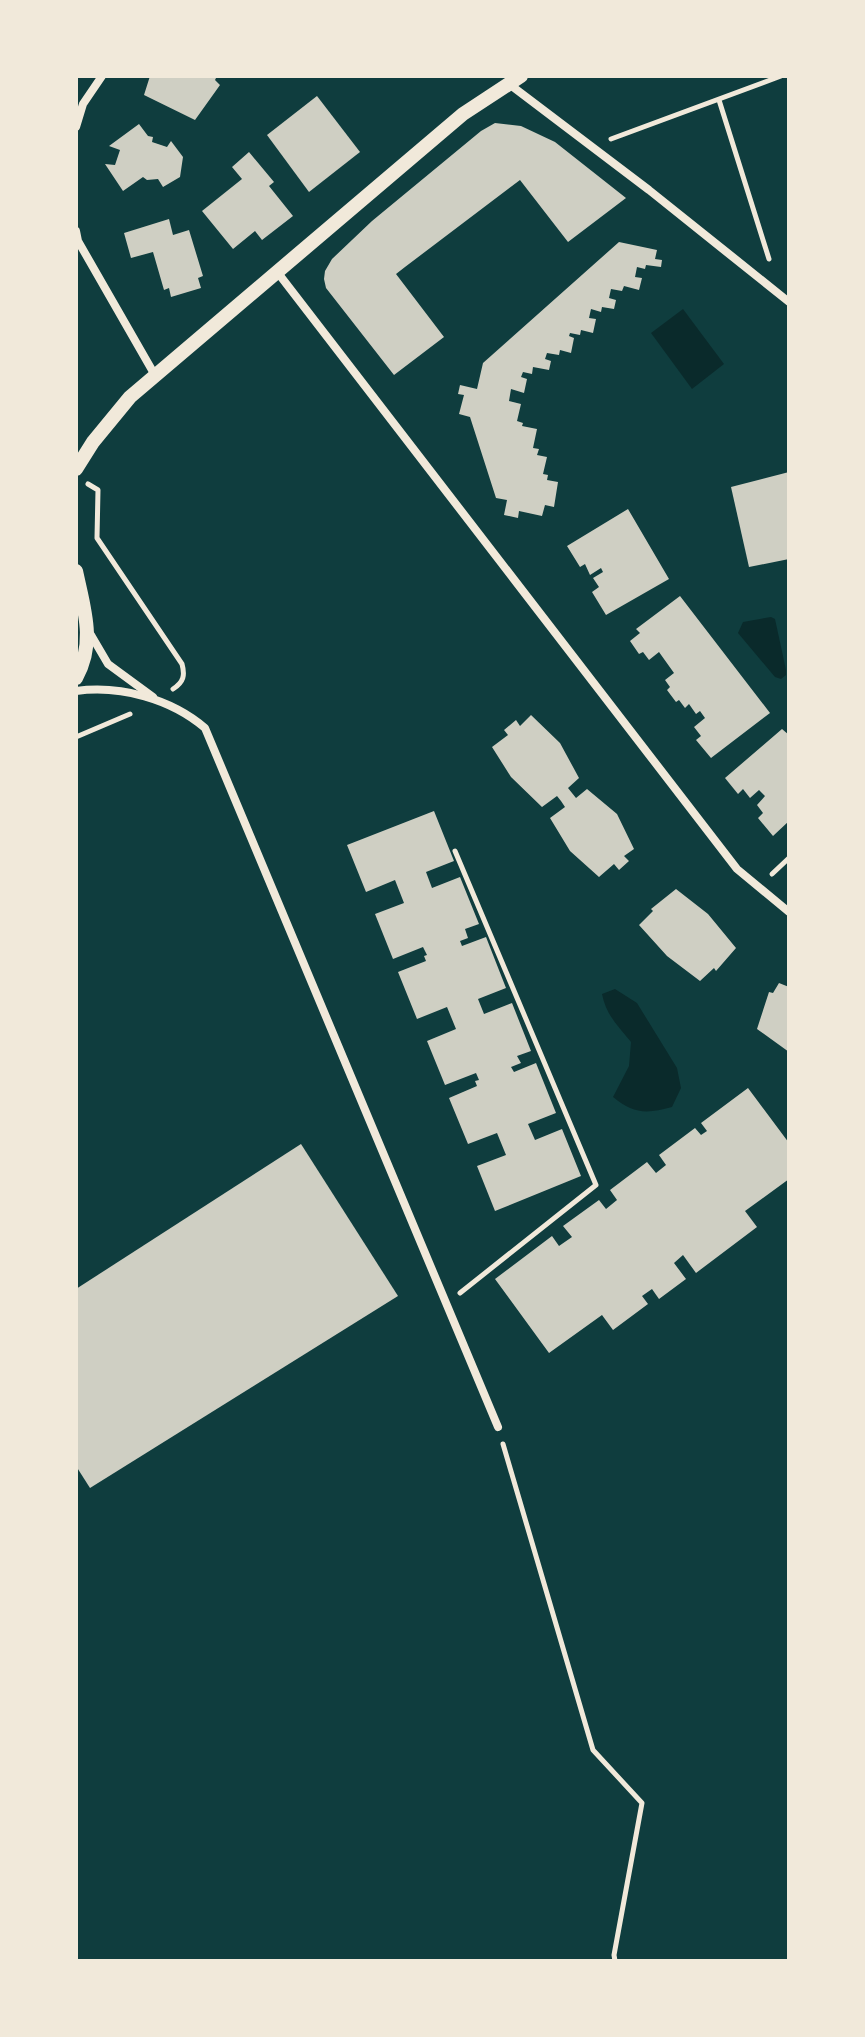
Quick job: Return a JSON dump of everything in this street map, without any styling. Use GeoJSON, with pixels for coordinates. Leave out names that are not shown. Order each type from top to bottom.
{"type":"FeatureCollection","features":[{"type":"Feature","properties":{"kind":"street"},"geometry":{"type":"LineString","coordinates":[[76,127],[83,104],[102,76]]}},
{"type":"Feature","properties":{"kind":"street"},"geometry":{"type":"LineString","coordinates":[[76,469],[130,397],[463,114],[514,80],[789,302]]}},
{"type":"Feature","properties":{"kind":"street"},"geometry":{"type":"LineString","coordinates":[[76,231],[78,241],[156,377]]}},
{"type":"Feature","properties":{"kind":"street"},"geometry":{"type":"LineString","coordinates":[[278,273],[737,869],[789,912]]}},
{"type":"Feature","properties":{"kind":"street"},"geometry":{"type":"LineString","coordinates":[[76,571],[79,596],[94,643],[108,664],[157,700]]}},
{"type":"Feature","properties":{"kind":"street"},"geometry":{"type":"LineString","coordinates":[[76,678],[87,652],[88,626]]}},
{"type":"Feature","properties":{"kind":"street"},"geometry":{"type":"LineString","coordinates":[[76,691],[108,690],[157,700],[176,707],[205,728],[498,1427]]}},
{"type":"Feature","properties":{"kind":"path"},"geometry":{"type":"LineString","coordinates":[[591,145],[781,76]]}},
{"type":"Feature","properties":{"kind":"path"},"geometry":{"type":"LineString","coordinates":[[719,100],[769,259]]}},
{"type":"Feature","properties":{"kind":"path"},"geometry":{"type":"LineString","coordinates":[[76,478],[98,490],[97,538],[182,664],[184,673],[182,682],[157,700],[76,737]]}},
{"type":"Feature","properties":{"kind":"path"},"geometry":{"type":"LineString","coordinates":[[447,1303],[596,1185],[455,851]]}},
{"type":"Feature","properties":{"kind":"path"},"geometry":{"type":"LineString","coordinates":[[498,1427],[593,1750],[642,1803],[615,1961]]}},
{"type":"Feature","properties":{"kind":"water"},"geometry":{"type":"Polygon","coordinates":[[[683,309],[724,364],[692,389],[651,333],[683,309]]]}},
{"type":"Feature","properties":{"kind":"water"},"geometry":{"type":"Polygon","coordinates":[[[775,619],[786,670],[786,675],[781,679],[775,677],[738,633],[743,622],[775,619]]]}},
{"type":"Feature","properties":{"kind":"water"},"geometry":{"type":"Polygon","coordinates":[[[615,989],[637,1003],[677,1068],[681,1088],[672,1107],[641,1111],[627,1107],[613,1097],[629,1066],[631,1042],[606,1008],[602,994],[615,989]]]}},
{"type":"Feature","properties":{"kind":"building"},"geometry":{"type":"Polygon","coordinates":[[[150,76],[217,76],[215,80],[220,85],[195,120],[144,95],[150,76]]]}},
{"type":"Feature","properties":{"kind":"building"},"geometry":{"type":"Polygon","coordinates":[[[317,96],[360,152],[309,192],[267,135],[317,96]]]}},
{"type":"Feature","properties":{"kind":"building"},"geometry":{"type":"Polygon","coordinates":[[[495,123],[521,126],[555,142],[626,198],[568,242],[520,180],[405,267],[396,274],[444,337],[394,375],[326,288],[325,271],[332,259],[372,221],[481,131],[495,123]]]}},
{"type":"Feature","properties":{"kind":"building"},"geometry":{"type":"Polygon","coordinates":[[[139,124],[148,136],[153,137],[152,142],[167,147],[171,141],[183,157],[180,177],[163,187],[158,179],[147,180],[143,177],[123,191],[105,164],[115,165],[120,150],[109,146],[139,124]]]}},
{"type":"Feature","properties":{"kind":"building"},"geometry":{"type":"Polygon","coordinates":[[[249,152],[274,182],[269,186],[293,216],[262,240],[255,231],[233,249],[202,211],[242,179],[232,167],[249,152]]]}},
{"type":"Feature","properties":{"kind":"building"},"geometry":{"type":"Polygon","coordinates":[[[169,219],[173,235],[189,230],[203,276],[198,278],[201,288],[171,297],[169,288],[164,290],[153,252],[131,258],[124,233],[169,219]]]}},
{"type":"Feature","properties":{"kind":"building"},"geometry":{"type":"Polygon","coordinates":[[[619,242],[657,250],[655,259],[662,260],[661,267],[637,267],[635,277],[642,278],[639,290],[624,286],[622,291],[611,289],[609,298],[616,300],[614,309],[602,307],[601,312],[591,309],[589,318],[596,319],[593,333],[581,330],[580,335],[570,333],[569,336],[574,338],[571,353],[560,350],[559,355],[547,353],[545,359],[551,361],[549,370],[533,367],[532,374],[523,372],[521,377],[527,379],[524,393],[511,389],[509,401],[521,404],[517,421],[523,423],[522,426],[537,429],[533,448],[539,449],[537,455],[547,457],[543,474],[548,475],[547,480],[558,482],[554,507],[545,505],[542,516],[519,511],[518,518],[504,515],[507,500],[496,498],[470,417],[459,414],[464,395],[458,394],[460,385],[477,389],[483,363],[619,242]]]}},
{"type":"Feature","properties":{"kind":"building"},"geometry":{"type":"Polygon","coordinates":[[[789,472],[789,559],[749,567],[731,487],[789,472]]]}},
{"type":"Feature","properties":{"kind":"building"},"geometry":{"type":"Polygon","coordinates":[[[628,509],[669,579],[606,615],[592,592],[599,587],[593,578],[603,572],[601,568],[590,575],[585,564],[580,567],[567,546],[628,509]]]}},
{"type":"Feature","properties":{"kind":"building"},"geometry":{"type":"Polygon","coordinates":[[[680,596],[770,713],[711,758],[696,740],[701,736],[694,727],[705,718],[700,711],[696,714],[689,704],[685,708],[679,700],[676,702],[667,690],[670,687],[665,680],[674,673],[659,652],[649,660],[643,652],[639,654],[630,641],[640,633],[636,629],[680,596]]]}},
{"type":"Feature","properties":{"kind":"building"},"geometry":{"type":"Polygon","coordinates":[[[531,715],[560,743],[579,778],[568,788],[576,798],[587,789],[617,814],[634,849],[624,856],[629,861],[619,870],[614,864],[599,877],[570,851],[550,818],[565,807],[561,801],[557,796],[542,807],[511,777],[492,747],[508,735],[504,730],[516,720],[520,726],[531,715]]]}},
{"type":"Feature","properties":{"kind":"building"},"geometry":{"type":"Polygon","coordinates":[[[782,729],[789,735],[789,821],[773,836],[758,818],[763,813],[757,805],[765,796],[759,790],[750,798],[743,789],[738,794],[725,778],[782,729]]]}},
{"type":"Feature","properties":{"kind":"building"},"geometry":{"type":"Polygon","coordinates":[[[434,811],[454,861],[426,872],[432,888],[460,877],[479,924],[465,929],[468,938],[460,941],[462,946],[486,937],[506,988],[478,999],[484,1014],[512,1003],[531,1051],[517,1056],[521,1063],[511,1067],[514,1072],[536,1063],[556,1113],[528,1124],[535,1140],[562,1129],[581,1176],[495,1211],[477,1166],[506,1155],[497,1133],[468,1144],[449,1098],[477,1086],[475,1081],[479,1080],[476,1073],[445,1085],[427,1041],[456,1029],[447,1007],[417,1019],[398,972],[426,961],[424,956],[427,955],[423,947],[393,959],[375,914],[404,903],[395,880],[366,892],[347,845],[434,811]]]}},
{"type":"Feature","properties":{"kind":"building"},"geometry":{"type":"Polygon","coordinates":[[[676,889],[708,914],[736,948],[716,971],[714,968],[700,981],[667,956],[639,925],[653,911],[651,909],[676,889]]]}},
{"type":"Feature","properties":{"kind":"building"},"geometry":{"type":"Polygon","coordinates":[[[779,983],[789,987],[789,1052],[757,1029],[769,992],[773,993],[779,983]]]}},
{"type":"Feature","properties":{"kind":"building"},"geometry":{"type":"Polygon","coordinates":[[[748,1088],[789,1143],[789,1179],[745,1211],[757,1227],[696,1273],[683,1255],[674,1263],[686,1279],[659,1299],[652,1289],[642,1296],[648,1304],[613,1330],[602,1315],[549,1353],[495,1279],[552,1236],[559,1246],[572,1237],[563,1226],[599,1200],[606,1209],[617,1200],[610,1190],[647,1162],[656,1173],[666,1165],[659,1155],[695,1128],[701,1135],[707,1131],[701,1123],[748,1088]]]}},
{"type":"Feature","properties":{"kind":"building"},"geometry":{"type":"Polygon","coordinates":[[[301,1144],[398,1296],[90,1488],[76,1466],[76,1289],[301,1144]]]}}]}
